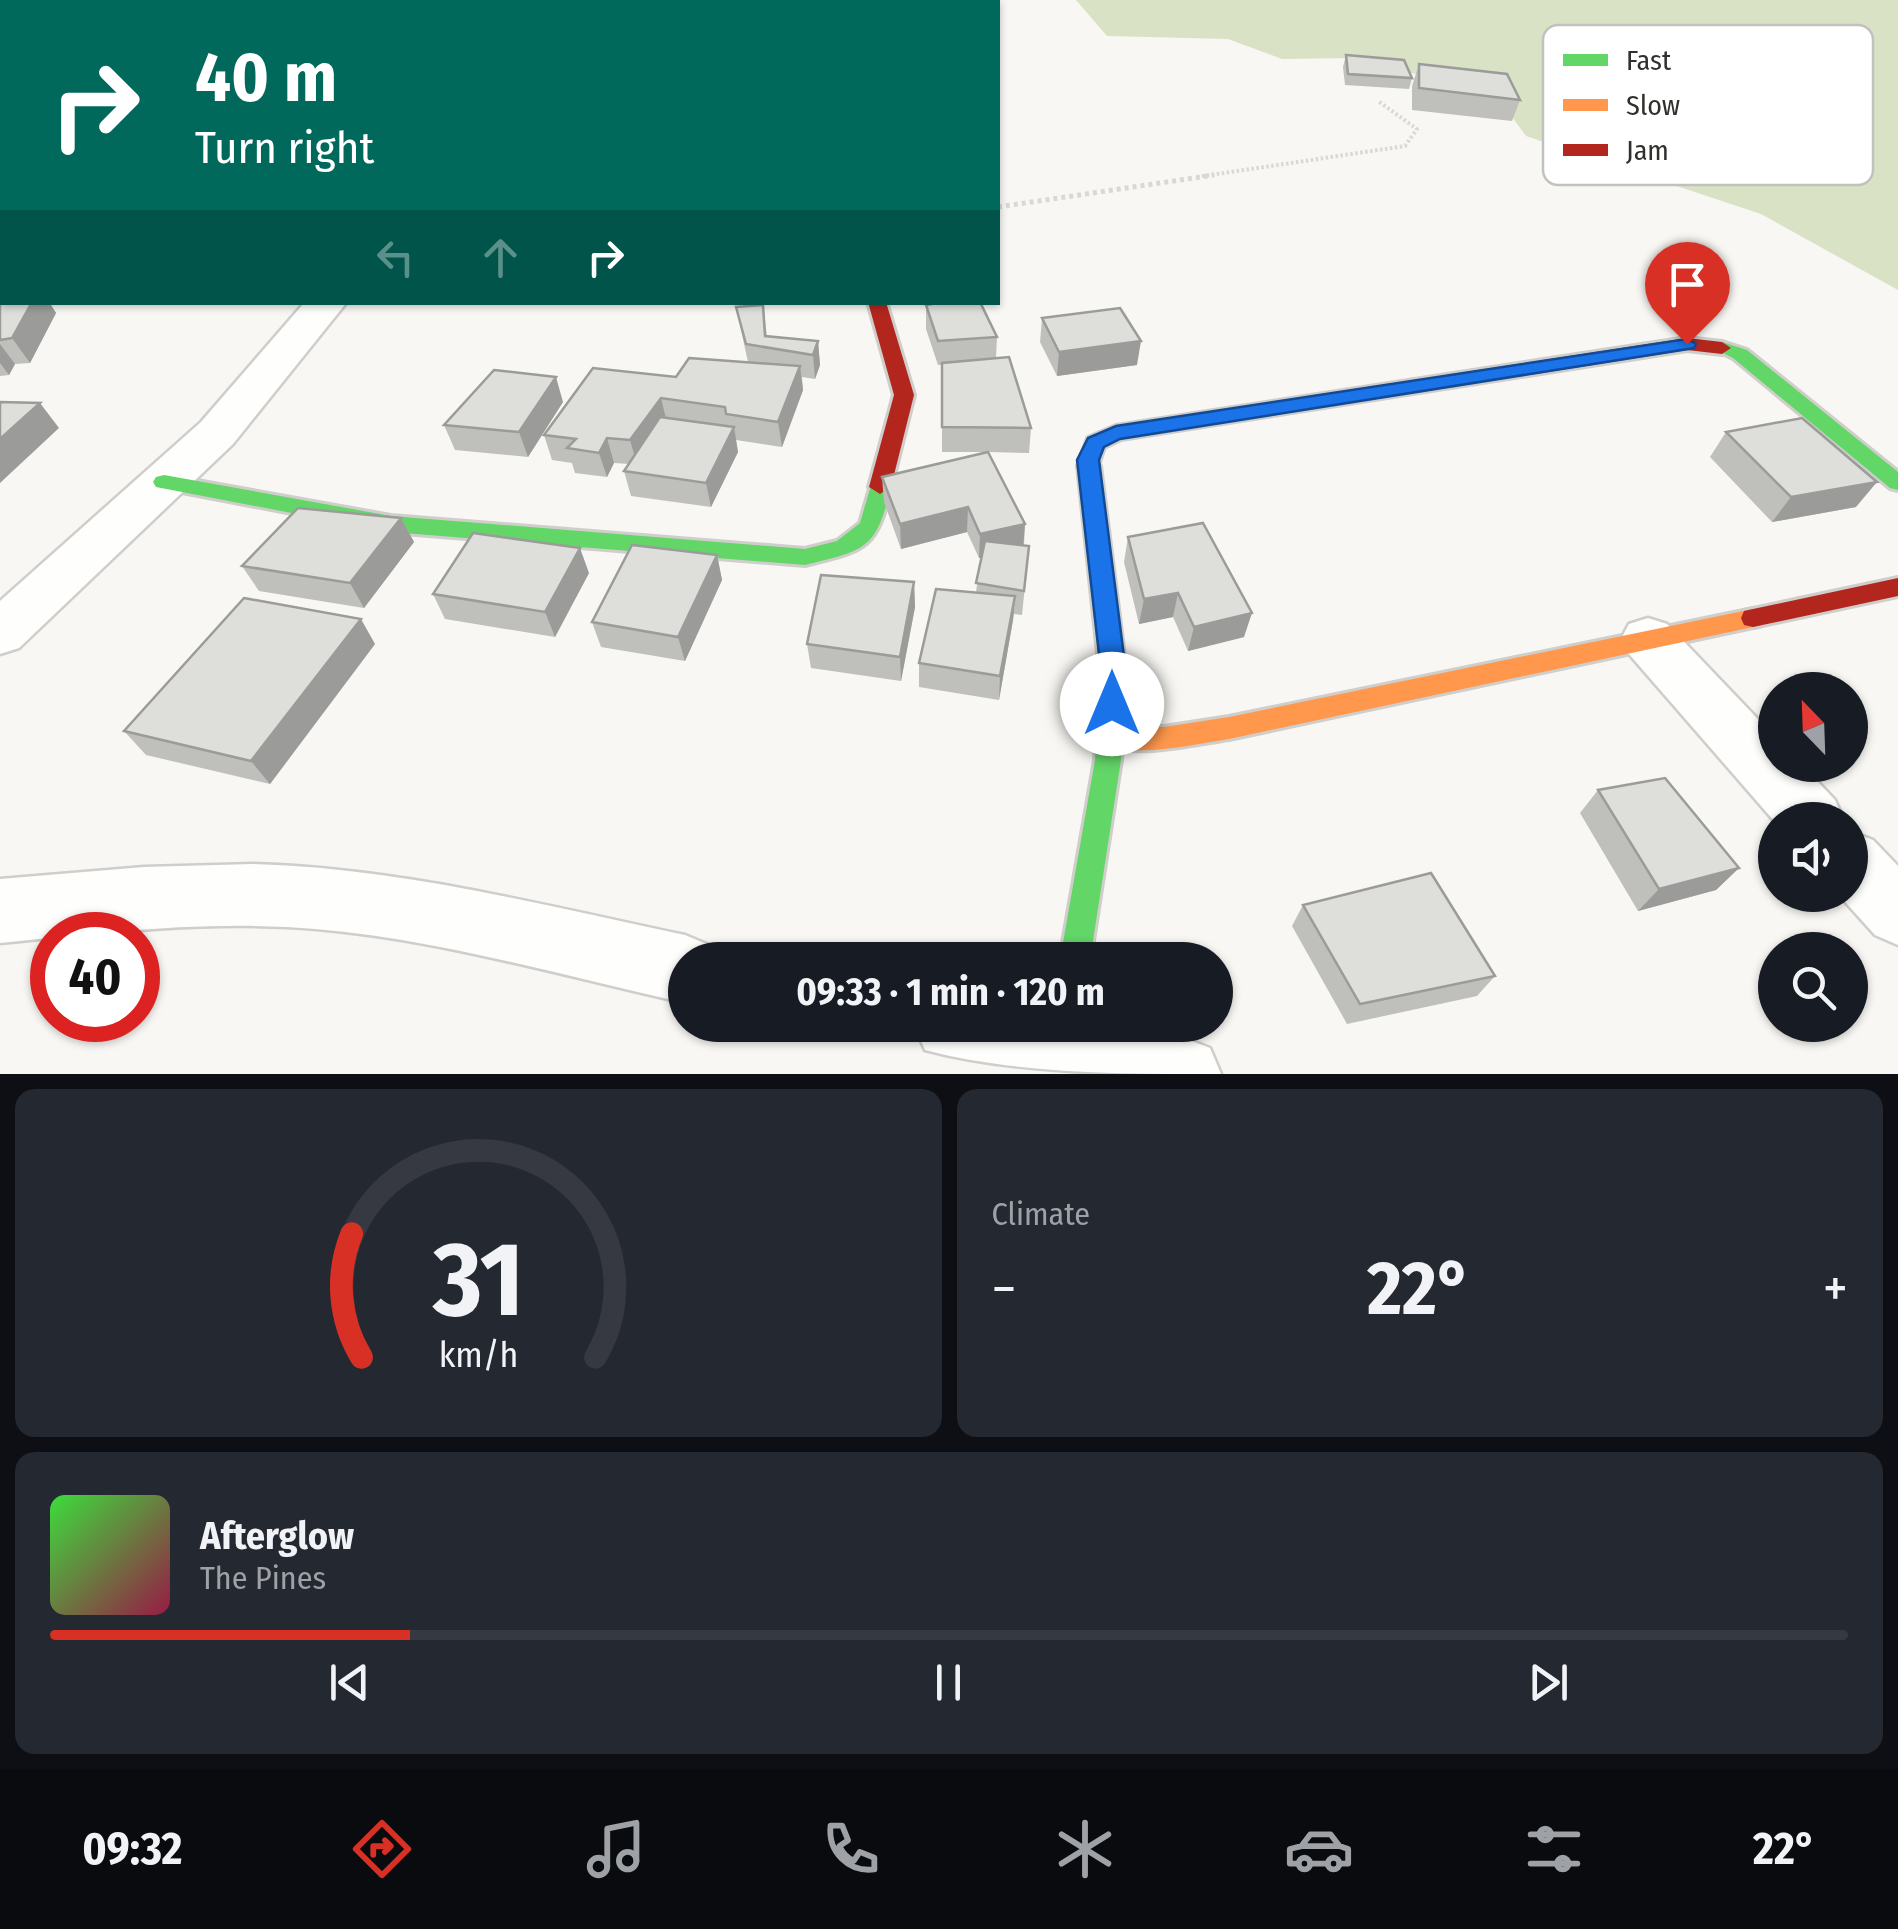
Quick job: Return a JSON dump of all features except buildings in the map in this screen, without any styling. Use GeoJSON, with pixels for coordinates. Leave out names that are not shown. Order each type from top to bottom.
{"type":"FeatureCollection","features":[{"type":"Feature","properties":{"kind":"street"},"geometry":{"type":"LineString","coordinates":[[0,633],[217,433],[324,305]]}},
{"type":"Feature","properties":{"kind":"street"},"geometry":{"type":"LineString","coordinates":[[164,482],[391,524],[805,557],[844,548],[870,527],[904,395],[879,305]]}},
{"type":"Feature","properties":{"kind":"street"},"geometry":{"type":"LineString","coordinates":[[1079,942],[1110,736],[1114,672],[1088,460],[1095,442],[1116,433],[1687,344],[1718,346],[1740,354],[1898,483]]}},
{"type":"Feature","properties":{"kind":"street"},"geometry":{"type":"LineString","coordinates":[[1110,736],[1164,738],[1230,728],[1898,587]]}},
{"type":"Feature","properties":{"kind":"street"},"geometry":{"type":"LineString","coordinates":[[1648,640],[1796,802]]}},
{"type":"Feature","properties":{"kind":"street"},"geometry":{"type":"LineString","coordinates":[[1868,881],[1898,914]]}},
{"type":"Feature","properties":{"kind":"street"},"geometry":{"type":"LineString","coordinates":[[0,911],[204,894],[292,896],[422,914],[668,965]]}},
{"type":"Feature","properties":{"kind":"street"},"geometry":{"type":"LineString","coordinates":[[1079,1042],[1184,1074]]}},
{"type":"Feature","properties":{"kind":"path"},"geometry":{"type":"LineString","coordinates":[[1000,207],[1405,146],[1417,129],[1378,101]]}},
{"type":"Feature","properties":{"kind":"green space"},"geometry":{"type":"Polygon","coordinates":[[[1076,0],[1898,0],[1898,290],[1761,214],[1674,185],[1873,185],[1873,25],[1543,25],[1543,142],[1526,136],[1507,110],[1431,78],[1356,58],[1282,59],[1228,39],[1107,36],[1076,0]]]}},
{"type":"Feature","properties":{"kind":"traffic: fast"},"geometry":{"type":"LineString","coordinates":[[1722,348],[1740,354],[1898,483]]}},
{"type":"Feature","properties":{"kind":"traffic: fast"},"geometry":{"type":"LineString","coordinates":[[1078,942],[1108,760],[1113,672],[1089,466]]}},
{"type":"Feature","properties":{"kind":"traffic: fast"},"geometry":{"type":"LineString","coordinates":[[164,482],[391,524],[805,557],[844,547],[870,527],[880,487]]}},
{"type":"Feature","properties":{"kind":"traffic: slow"},"geometry":{"type":"LineString","coordinates":[[1110,736],[1164,738],[1229,728],[1753,618]]}},
{"type":"Feature","properties":{"kind":"traffic: jam"},"geometry":{"type":"LineString","coordinates":[[878,305],[904,395],[880,487]]}},
{"type":"Feature","properties":{"kind":"traffic: jam"},"geometry":{"type":"LineString","coordinates":[[1089,466],[1095,443],[1116,433],[1687,344],[1722,348]]}},
{"type":"Feature","properties":{"kind":"traffic: jam"},"geometry":{"type":"LineString","coordinates":[[1753,618],[1898,587]]}},
{"type":"Feature","properties":{"kind":"route"},"geometry":{"type":"LineString","coordinates":[[1112,704],[1114,672],[1088,460],[1095,442],[1116,433],[1687,344]]}}]}
